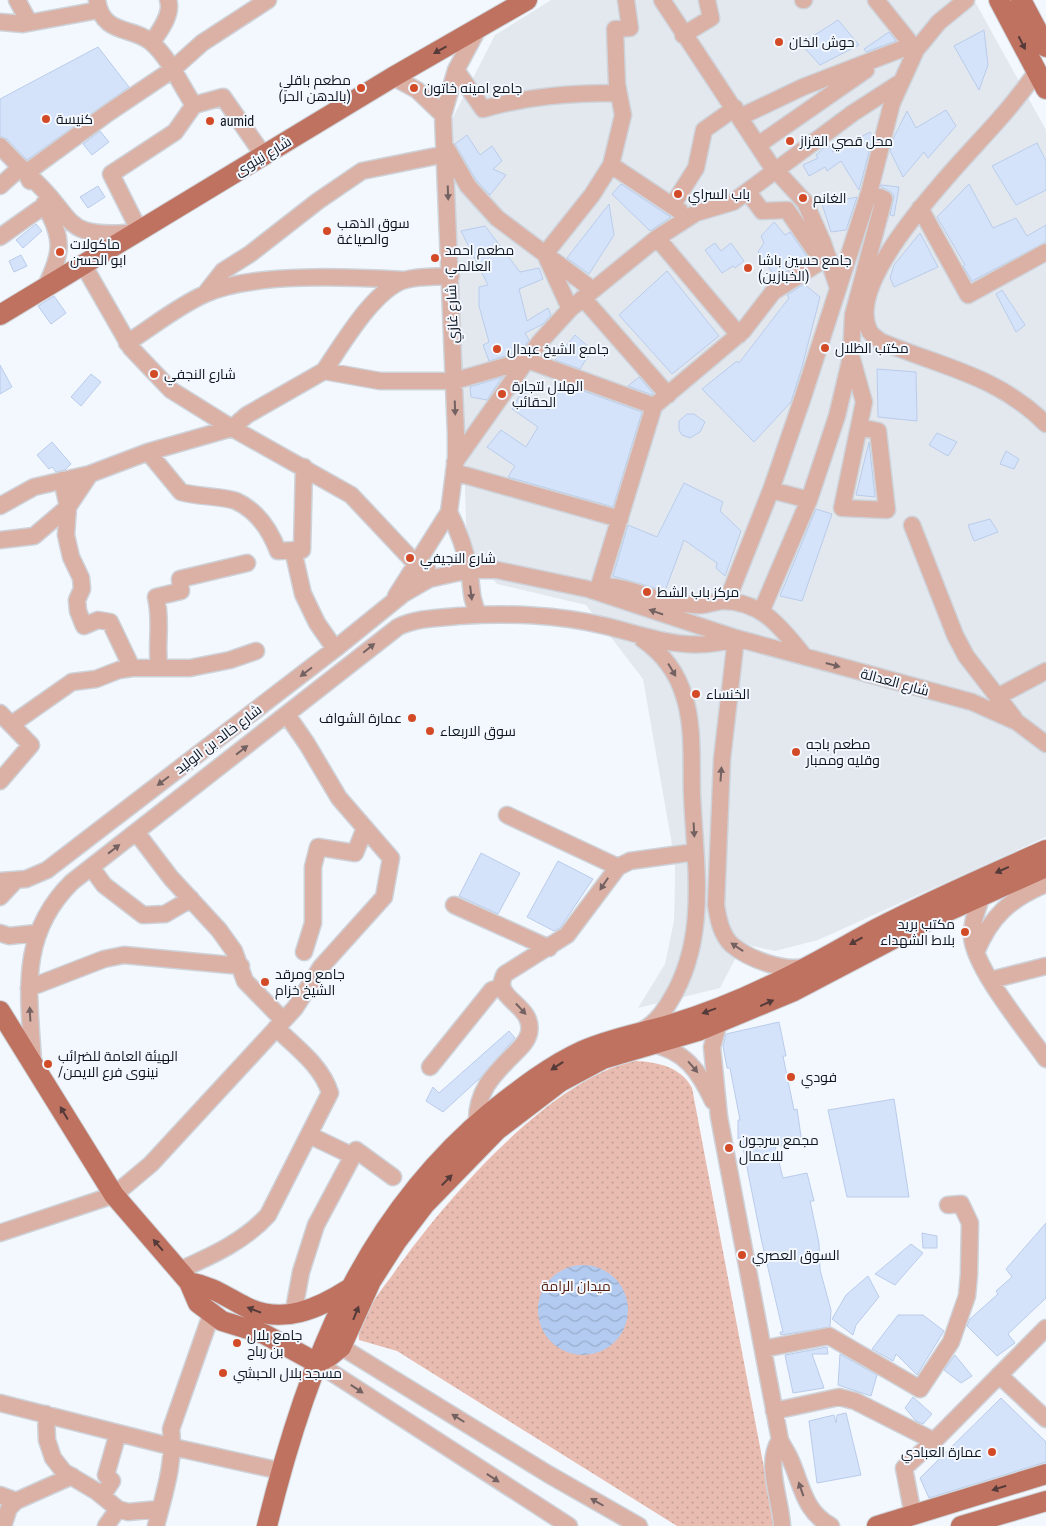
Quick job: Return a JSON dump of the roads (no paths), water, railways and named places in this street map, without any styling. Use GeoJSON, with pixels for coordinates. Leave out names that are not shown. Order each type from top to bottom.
{"type":"FeatureCollection","features":[{"type":"Feature","properties":{"kind":"main road","name":"شارع نينوى"},"geometry":{"type":"LineString","coordinates":[[0,315],[84,266],[393,77],[527,0]]}},
{"type":"Feature","properties":{"kind":"main road"},"geometry":{"type":"LineString","coordinates":[[999,0],[1046,89]]}},
{"type":"Feature","properties":{"kind":"main road"},"geometry":{"type":"LineString","coordinates":[[1021,0],[1046,47]]}},
{"type":"Feature","properties":{"kind":"main road"},"geometry":{"type":"LineString","coordinates":[[267,1526],[281,1471],[316,1363],[330,1356],[349,1289],[379,1237],[414,1188],[477,1124],[525,1086],[566,1060],[599,1045],[671,1024],[734,1001],[816,963],[913,911],[1046,850]]}},
{"type":"Feature","properties":{"kind":"main road"},"geometry":{"type":"LineString","coordinates":[[334,1342],[396,1242],[426,1204],[479,1147],[538,1097],[583,1068],[619,1052],[677,1038],[794,991],[898,935],[1046,867]]}},
{"type":"Feature","properties":{"kind":"main road"},"geometry":{"type":"LineString","coordinates":[[3,1020],[33,1062],[114,1195],[185,1276],[198,1303],[211,1315],[233,1325],[270,1337],[316,1363]]}},
{"type":"Feature","properties":{"kind":"main road"},"geometry":{"type":"LineString","coordinates":[[185,1276],[254,1310],[273,1315],[293,1315],[322,1305],[349,1289]]}},
{"type":"Feature","properties":{"kind":"main road"},"geometry":{"type":"LineString","coordinates":[[877,1526],[1046,1474]]}},
{"type":"Feature","properties":{"kind":"main road"},"geometry":{"type":"LineString","coordinates":[[961,1526],[1046,1501]]}},
{"type":"Feature","properties":{"kind":"street"},"geometry":{"type":"LineString","coordinates":[[17,0],[29,22]]}},
{"type":"Feature","properties":{"kind":"street"},"geometry":{"type":"LineString","coordinates":[[152,42],[163,26],[170,4],[168,0]]}},
{"type":"Feature","properties":{"kind":"street"},"geometry":{"type":"LineString","coordinates":[[0,186],[172,70],[202,43],[268,0]]}},
{"type":"Feature","properties":{"kind":"street"},"geometry":{"type":"LineString","coordinates":[[545,254],[592,195],[611,165],[623,115],[618,93],[615,29],[630,28],[626,0]]}},
{"type":"Feature","properties":{"kind":"street"},"geometry":{"type":"LineString","coordinates":[[662,0],[683,35],[738,112],[758,145],[777,171],[805,202],[825,259],[838,288]]}},
{"type":"Feature","properties":{"kind":"street"},"geometry":{"type":"LineString","coordinates":[[683,35],[711,18],[707,0]]}},
{"type":"Feature","properties":{"kind":"street"},"geometry":{"type":"LineString","coordinates":[[876,0],[914,47]]}},
{"type":"Feature","properties":{"kind":"street"},"geometry":{"type":"LineString","coordinates":[[727,601],[771,490],[869,193],[892,103],[914,47],[966,0]]}},
{"type":"Feature","properties":{"kind":"street"},"geometry":{"type":"LineString","coordinates":[[0,22],[29,22],[98,5],[113,26],[152,42],[194,105]]}},
{"type":"Feature","properties":{"kind":"street","name":"شارع غازي"},"geometry":{"type":"LineString","coordinates":[[391,604],[449,512],[455,467],[454,381],[446,150],[443,115],[456,70],[478,29]]}},
{"type":"Feature","properties":{"kind":"street"},"geometry":{"type":"LineString","coordinates":[[672,206],[696,168],[704,130],[738,112],[888,54],[914,47]]}},
{"type":"Feature","properties":{"kind":"street"},"geometry":{"type":"LineString","coordinates":[[758,145],[888,54]]}},
{"type":"Feature","properties":{"kind":"street"},"geometry":{"type":"LineString","coordinates":[[456,70],[483,109],[534,97],[618,93]]}},
{"type":"Feature","properties":{"kind":"street"},"geometry":{"type":"LineString","coordinates":[[1036,72],[1002,117],[920,208],[893,244],[872,286],[867,311],[867,323],[870,332],[880,341],[986,380],[1031,410],[1046,424]]}},
{"type":"Feature","properties":{"kind":"street"},"geometry":{"type":"LineString","coordinates":[[393,77],[417,90],[443,115]]}},
{"type":"Feature","properties":{"kind":"street"},"geometry":{"type":"LineString","coordinates":[[620,519],[455,467],[527,360],[582,299],[657,238],[689,218],[734,202],[853,112],[901,82]]}},
{"type":"Feature","properties":{"kind":"street"},"geometry":{"type":"LineString","coordinates":[[0,146],[76,228],[101,234],[140,232],[111,174],[175,132],[194,105],[223,97],[264,156]]}},
{"type":"Feature","properties":{"kind":"street"},"geometry":{"type":"LineString","coordinates":[[205,294],[223,271],[250,254],[318,201],[362,171],[446,150],[468,186],[497,218],[545,254],[582,299],[668,395]]}},
{"type":"Feature","properties":{"kind":"street"},"geometry":{"type":"LineString","coordinates":[[611,165],[689,218]]}},
{"type":"Feature","properties":{"kind":"street"},"geometry":{"type":"LineString","coordinates":[[24,170],[45,205],[58,232],[60,251],[58,260],[44,290]]}},
{"type":"Feature","properties":{"kind":"street"},"geometry":{"type":"LineString","coordinates":[[748,192],[762,210],[787,210],[825,259]]}},
{"type":"Feature","properties":{"kind":"street"},"geometry":{"type":"LineString","coordinates":[[761,612],[810,500],[838,416],[851,357],[853,315],[884,199],[869,193]]}},
{"type":"Feature","properties":{"kind":"street"},"geometry":{"type":"LineString","coordinates":[[0,237],[45,205]]}},
{"type":"Feature","properties":{"kind":"street"},"geometry":{"type":"LineString","coordinates":[[920,208],[968,295],[1046,252]]}},
{"type":"Feature","properties":{"kind":"street"},"geometry":{"type":"LineString","coordinates":[[657,238],[739,335]]}},
{"type":"Feature","properties":{"kind":"street"},"geometry":{"type":"LineString","coordinates":[[545,254],[582,299]]}},
{"type":"Feature","properties":{"kind":"street"},"geometry":{"type":"LineString","coordinates":[[594,588],[620,519],[654,406],[739,335],[773,292],[825,259]]}},
{"type":"Feature","properties":{"kind":"street"},"geometry":{"type":"LineString","coordinates":[[84,266],[127,343],[171,390],[232,428],[351,495],[417,565],[448,573],[469,570],[505,571],[594,588],[613,586],[689,605],[727,601],[761,612],[774,620],[804,657]]}},
{"type":"Feature","properties":{"kind":"street"},"geometry":{"type":"LineString","coordinates":[[127,343],[205,294],[236,284],[265,280],[405,280],[451,276]]}},
{"type":"Feature","properties":{"kind":"street"},"geometry":{"type":"LineString","coordinates":[[0,506],[34,487],[90,474],[148,452],[232,428],[247,415],[324,371],[350,334],[386,290],[405,280]]}},
{"type":"Feature","properties":{"kind":"street"},"geometry":{"type":"LineString","coordinates":[[851,357],[864,402],[858,427],[842,508],[887,510],[878,431],[858,427]]}},
{"type":"Feature","properties":{"kind":"street"},"geometry":{"type":"LineString","coordinates":[[324,371],[380,381],[454,381],[527,360],[654,406]]}},
{"type":"Feature","properties":{"kind":"street"},"geometry":{"type":"LineString","coordinates":[[148,452],[181,492],[235,500],[265,523],[278,551],[302,550],[304,467]]}},
{"type":"Feature","properties":{"kind":"street"},"geometry":{"type":"LineString","coordinates":[[0,540],[34,536],[68,507],[90,474]]}},
{"type":"Feature","properties":{"kind":"street"},"geometry":{"type":"LineString","coordinates":[[62,480],[68,507],[66,535],[71,557],[81,578],[82,589],[77,600],[78,611],[84,626],[98,620],[110,622],[132,668]]}},
{"type":"Feature","properties":{"kind":"street"},"geometry":{"type":"LineString","coordinates":[[771,490],[810,500]]}},
{"type":"Feature","properties":{"kind":"street"},"geometry":{"type":"LineString","coordinates":[[449,512],[462,542],[469,570],[472,602],[479,615]]}},
{"type":"Feature","properties":{"kind":"street"},"geometry":{"type":"LineString","coordinates":[[912,525],[955,635],[966,656],[1017,722]]}},
{"type":"Feature","properties":{"kind":"street"},"geometry":{"type":"LineString","coordinates":[[293,550],[303,594],[317,623],[335,649]]}},
{"type":"Feature","properties":{"kind":"street"},"geometry":{"type":"LineString","coordinates":[[159,666],[156,645],[160,616],[156,597],[181,591],[180,579],[247,563]]}},
{"type":"Feature","properties":{"kind":"street","name":"شارع خالد بن الوليد"},"geometry":{"type":"LineString","coordinates":[[7,881],[37,875],[57,864],[391,604],[429,580],[448,573]]}},
{"type":"Feature","properties":{"kind":"street","name":"شارع العدالة"},"geometry":{"type":"LineString","coordinates":[[594,588],[736,638],[972,702],[1017,722],[1046,744]]}},
{"type":"Feature","properties":{"kind":"street"},"geometry":{"type":"LineString","coordinates":[[33,1062],[29,966],[37,932],[55,898],[91,867],[398,626],[416,620],[508,613],[558,616],[600,624],[639,636],[692,646],[714,644],[736,638],[721,783],[716,897],[718,918],[724,935],[732,944],[759,959],[790,968],[802,968],[816,963]]}},
{"type":"Feature","properties":{"kind":"street"},"geometry":{"type":"LineString","coordinates":[[634,1034],[646,1028],[668,1006],[681,982],[691,957],[697,922],[689,724],[685,698],[668,662],[639,636]]}},
{"type":"Feature","properties":{"kind":"street"},"geometry":{"type":"LineString","coordinates":[[0,781],[31,745],[6,719],[72,682],[96,679],[132,668],[159,666],[190,668],[230,660],[256,651]]}},
{"type":"Feature","properties":{"kind":"street"},"geometry":{"type":"LineString","coordinates":[[997,697],[1046,671]]}},
{"type":"Feature","properties":{"kind":"street"},"geometry":{"type":"LineString","coordinates":[[0,1233],[114,1195],[151,1164],[295,1008],[320,967],[384,897],[391,858],[339,798],[307,744],[287,715]]}},
{"type":"Feature","properties":{"kind":"street"},"geometry":{"type":"LineString","coordinates":[[507,815],[618,867]]}},
{"type":"Feature","properties":{"kind":"street"},"geometry":{"type":"LineString","coordinates":[[304,952],[313,923],[313,867],[318,847],[355,853],[365,828]]}},
{"type":"Feature","properties":{"kind":"street"},"geometry":{"type":"LineString","coordinates":[[136,832],[171,878],[220,930],[242,966],[245,981],[316,1067],[326,1081],[330,1094],[268,1215],[257,1228],[214,1254],[185,1276]]}},
{"type":"Feature","properties":{"kind":"street"},"geometry":{"type":"LineString","coordinates":[[477,1124],[478,1104],[485,1085],[490,1077],[524,1045],[529,1032],[525,1012],[506,994],[502,987],[503,978],[509,971],[548,948],[574,927],[618,867],[630,861],[695,852]]}},
{"type":"Feature","properties":{"kind":"street"},"geometry":{"type":"LineString","coordinates":[[91,867],[104,885],[143,915],[165,914],[191,899]]}},
{"type":"Feature","properties":{"kind":"street"},"geometry":{"type":"LineString","coordinates":[[0,897],[7,881]]}},
{"type":"Feature","properties":{"kind":"street"},"geometry":{"type":"LineString","coordinates":[[976,952],[988,929],[1004,909],[1024,893],[1046,884]]}},
{"type":"Feature","properties":{"kind":"street"},"geometry":{"type":"LineString","coordinates":[[982,895],[972,928],[976,952],[991,980],[1046,1058]]}},
{"type":"Feature","properties":{"kind":"street"},"geometry":{"type":"LineString","coordinates":[[454,905],[548,948]]}},
{"type":"Feature","properties":{"kind":"street"},"geometry":{"type":"LineString","coordinates":[[0,933],[9,936],[37,932]]}},
{"type":"Feature","properties":{"kind":"street"},"geometry":{"type":"LineString","coordinates":[[29,988],[104,959],[124,955],[242,966]]}},
{"type":"Feature","properties":{"kind":"street"},"geometry":{"type":"LineString","coordinates":[[991,980],[1046,966]]}},
{"type":"Feature","properties":{"kind":"street"},"geometry":{"type":"LineString","coordinates":[[430,1067],[492,990],[502,987]]}},
{"type":"Feature","properties":{"kind":"street"},"geometry":{"type":"LineString","coordinates":[[719,1022],[712,1047],[719,1118],[780,1440],[791,1460],[804,1498],[814,1513],[831,1526]]}},
{"type":"Feature","properties":{"kind":"street"},"geometry":{"type":"LineString","coordinates":[[652,1044],[668,1047],[687,1061],[706,1086],[719,1118]]}},
{"type":"Feature","properties":{"kind":"street"},"geometry":{"type":"LineString","coordinates":[[309,1135],[353,1156]]}},
{"type":"Feature","properties":{"kind":"street"},"geometry":{"type":"LineString","coordinates":[[293,1315],[301,1272],[316,1225],[356,1150],[393,1177]]}},
{"type":"Feature","properties":{"kind":"street"},"geometry":{"type":"LineString","coordinates":[[763,1350],[829,1336],[920,1389],[951,1342],[967,1296],[970,1274],[970,1223],[961,1204],[948,1205]]}},
{"type":"Feature","properties":{"kind":"street"},"geometry":{"type":"LineString","coordinates":[[156,1526],[170,1471],[173,1447],[171,1429],[211,1315]]}},
{"type":"Feature","properties":{"kind":"street"},"geometry":{"type":"LineString","coordinates":[[913,1515],[904,1468],[934,1441],[1046,1328]]}},
{"type":"Feature","properties":{"kind":"street"},"geometry":{"type":"LineString","coordinates":[[334,1342],[548,1474],[639,1526]]}},
{"type":"Feature","properties":{"kind":"street"},"geometry":{"type":"LineString","coordinates":[[316,1363],[569,1526]]}},
{"type":"Feature","properties":{"kind":"street"},"geometry":{"type":"LineString","coordinates":[[999,1376],[1046,1419]]}},
{"type":"Feature","properties":{"kind":"street"},"geometry":{"type":"LineString","coordinates":[[774,1411],[840,1396],[855,1401],[934,1441]]}},
{"type":"Feature","properties":{"kind":"street"},"geometry":{"type":"LineString","coordinates":[[0,1402],[173,1447],[281,1471]]}},
{"type":"Feature","properties":{"kind":"street"},"geometry":{"type":"LineString","coordinates":[[46,1414],[47,1440],[53,1458],[64,1472],[102,1496],[118,1509],[128,1512],[160,1509]]}},
{"type":"Feature","properties":{"kind":"street"},"geometry":{"type":"LineString","coordinates":[[102,1496],[112,1481],[106,1475],[118,1433]]}},
{"type":"Feature","properties":{"kind":"street"},"geometry":{"type":"LineString","coordinates":[[780,1440],[776,1446],[774,1466],[782,1526]]}},
{"type":"Feature","properties":{"kind":"street"},"geometry":{"type":"LineString","coordinates":[[3,1526],[9,1508],[16,1501],[26,1495],[45,1490],[72,1476]]}},
{"type":"Feature","properties":{"kind":"street"},"geometry":{"type":"LineString","coordinates":[[0,1495],[16,1501]]}},
{"type":"Feature","properties":{"kind":"street"},"geometry":{"type":"LineString","coordinates":[[106,1526],[118,1509]]}},
{"type":"Feature","properties":{"kind":"water"},"geometry":{"type":"Polygon","coordinates":[[[583,1265],[600,1268],[615,1278],[625,1293],[628,1310],[625,1327],[615,1342],[600,1352],[583,1355],[566,1352],[551,1342],[541,1327],[538,1310],[541,1293],[551,1278],[566,1268],[583,1265]]]}},
{"type":"Feature","properties":{"kind":"place","name":"حوش الخان"},"geometry":{"type":"Point","coordinates":[779,42]}},
{"type":"Feature","properties":{"kind":"place","name":"مطعم باقلي (بالدهن الحر)"},"geometry":{"type":"Point","coordinates":[361,88]}},
{"type":"Feature","properties":{"kind":"place","name":"جامع امينه خاتون"},"geometry":{"type":"Point","coordinates":[414,88]}},
{"type":"Feature","properties":{"kind":"place","name":"كنيسة"},"geometry":{"type":"Point","coordinates":[46,119]}},
{"type":"Feature","properties":{"kind":"place","name":"aumid"},"geometry":{"type":"Point","coordinates":[210,121]}},
{"type":"Feature","properties":{"kind":"place","name":"محل قصي القزاز"},"geometry":{"type":"Point","coordinates":[790,141]}},
{"type":"Feature","properties":{"kind":"place","name":"باب السراي"},"geometry":{"type":"Point","coordinates":[678,194]}},
{"type":"Feature","properties":{"kind":"place","name":"الغانم"},"geometry":{"type":"Point","coordinates":[803,198]}},
{"type":"Feature","properties":{"kind":"place","name":"سوق الذهب والصياغة"},"geometry":{"type":"Point","coordinates":[327,231]}},
{"type":"Feature","properties":{"kind":"place","name":"ماكولات ابو الحسن"},"geometry":{"type":"Point","coordinates":[60,252]}},
{"type":"Feature","properties":{"kind":"place","name":"مطعم احمد العالمي"},"geometry":{"type":"Point","coordinates":[435,258]}},
{"type":"Feature","properties":{"kind":"place","name":"جامع حسين باشا (الخبازين)"},"geometry":{"type":"Point","coordinates":[748,268]}},
{"type":"Feature","properties":{"kind":"place","name":"مكتب الظلال"},"geometry":{"type":"Point","coordinates":[825,348]}},
{"type":"Feature","properties":{"kind":"place","name":"جامع الشيخ عبدال"},"geometry":{"type":"Point","coordinates":[497,349]}},
{"type":"Feature","properties":{"kind":"place","name":"شارع النجفي"},"geometry":{"type":"Point","coordinates":[154,374]}},
{"type":"Feature","properties":{"kind":"place","name":"الهلال لتجارة الحقائب"},"geometry":{"type":"Point","coordinates":[502,394]}},
{"type":"Feature","properties":{"kind":"place","name":"شارع النجيفي"},"geometry":{"type":"Point","coordinates":[410,558]}},
{"type":"Feature","properties":{"kind":"place","name":"مركز باب الشط"},"geometry":{"type":"Point","coordinates":[647,592]}},
{"type":"Feature","properties":{"kind":"place","name":"الخنساء"},"geometry":{"type":"Point","coordinates":[696,694]}},
{"type":"Feature","properties":{"kind":"place","name":"عمارة الشواف"},"geometry":{"type":"Point","coordinates":[412,718]}},
{"type":"Feature","properties":{"kind":"place","name":"سوق الاربعاء"},"geometry":{"type":"Point","coordinates":[430,731]}},
{"type":"Feature","properties":{"kind":"place","name":"مطعم باجه وقليه وممبار"},"geometry":{"type":"Point","coordinates":[796,752]}},
{"type":"Feature","properties":{"kind":"place","name":"مكتب بريد بلاط الشهداء"},"geometry":{"type":"Point","coordinates":[965,932]}},
{"type":"Feature","properties":{"kind":"place","name":"جامع ومرقد الشيخ خزام"},"geometry":{"type":"Point","coordinates":[265,982]}},
{"type":"Feature","properties":{"kind":"place","name":"الهيئة العامة للضرائب /نينوى فرع الايمن"},"geometry":{"type":"Point","coordinates":[48,1064]}},
{"type":"Feature","properties":{"kind":"place","name":"فودي"},"geometry":{"type":"Point","coordinates":[791,1077]}},
{"type":"Feature","properties":{"kind":"place","name":"مجمع سرجون للاعمال"},"geometry":{"type":"Point","coordinates":[729,1148]}},
{"type":"Feature","properties":{"kind":"place","name":"السوق العصري"},"geometry":{"type":"Point","coordinates":[742,1255]}},
{"type":"Feature","properties":{"kind":"place","name":"جامع بلال بن رباح"},"geometry":{"type":"Point","coordinates":[237,1343]}},
{"type":"Feature","properties":{"kind":"place","name":"مسجد بلال الحبشي"},"geometry":{"type":"Point","coordinates":[223,1373]}},
{"type":"Feature","properties":{"kind":"place","name":"عمارة العبادي"},"geometry":{"type":"Point","coordinates":[992,1452]}},
{"type":"Feature","properties":{"kind":"park label","name":"ميدان الرامة"},"geometry":{"type":"Point","coordinates":[576,1286]}}]}
